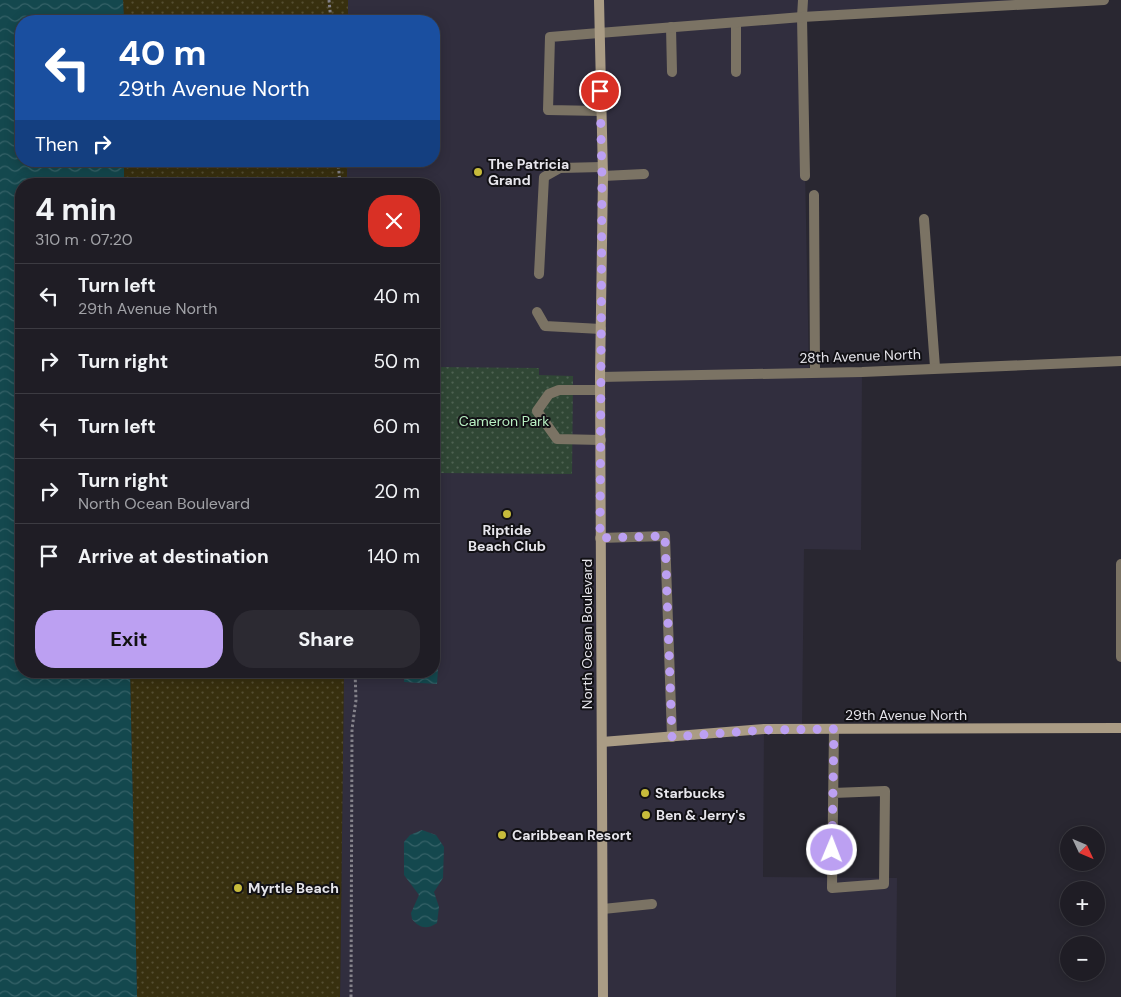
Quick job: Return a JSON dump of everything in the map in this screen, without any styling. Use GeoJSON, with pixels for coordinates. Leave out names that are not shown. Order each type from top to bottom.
{"type":"FeatureCollection","features":[{"type":"Feature","properties":{"kind":"main road","name":"North Ocean Boulevard"},"geometry":{"type":"LineString","coordinates":[[599,0],[602,171],[600,538],[603,997]]}},
{"type":"Feature","properties":{"kind":"main road","name":"29th Avenue North"},"geometry":{"type":"LineString","coordinates":[[602,742],[764,730],[1121,728]]}},
{"type":"Feature","properties":{"kind":"street"},"geometry":{"type":"LineString","coordinates":[[803,0],[805,176]]}},
{"type":"Feature","properties":{"kind":"street"},"geometry":{"type":"LineString","coordinates":[[601,111],[548,110],[550,37],[802,17],[1035,2],[1104,0]]}},
{"type":"Feature","properties":{"kind":"street"},"geometry":{"type":"LineString","coordinates":[[736,22],[736,72]]}},
{"type":"Feature","properties":{"kind":"street"},"geometry":{"type":"LineString","coordinates":[[671,28],[672,72]]}},
{"type":"Feature","properties":{"kind":"street"},"geometry":{"type":"LineString","coordinates":[[539,274],[544,177],[560,168],[644,174]]}},
{"type":"Feature","properties":{"kind":"street"},"geometry":{"type":"LineString","coordinates":[[814,195],[815,372]]}},
{"type":"Feature","properties":{"kind":"street"},"geometry":{"type":"LineString","coordinates":[[924,219],[934,367]]}},
{"type":"Feature","properties":{"kind":"street"},"geometry":{"type":"LineString","coordinates":[[537,312],[545,326],[601,330]]}},
{"type":"Feature","properties":{"kind":"street","name":"28th Avenue North"},"geometry":{"type":"LineString","coordinates":[[600,377],[862,372],[934,367],[1121,361]]}},
{"type":"Feature","properties":{"kind":"street"},"geometry":{"type":"LineString","coordinates":[[600,390],[559,390],[549,394],[537,410],[557,438],[601,440]]}},
{"type":"Feature","properties":{"kind":"street"},"geometry":{"type":"LineString","coordinates":[[600,538],[665,536],[672,737]]}},
{"type":"Feature","properties":{"kind":"street"},"geometry":{"type":"LineString","coordinates":[[1121,564],[1121,657]]}},
{"type":"Feature","properties":{"kind":"street"},"geometry":{"type":"LineString","coordinates":[[833,793],[885,791],[884,884],[832,888],[833,793],[834,729]]}},
{"type":"Feature","properties":{"kind":"street"},"geometry":{"type":"LineString","coordinates":[[603,908],[652,904]]}},
{"type":"Feature","properties":{"kind":"path"},"geometry":{"type":"LineString","coordinates":[[329,0],[330,15]]}},
{"type":"Feature","properties":{"kind":"path"},"geometry":{"type":"LineString","coordinates":[[351,997],[352,728],[356,700],[355,678]]}},
{"type":"Feature","properties":{"kind":"shaded area"},"geometry":{"type":"Polygon","coordinates":[[[348,0],[1103,0],[802,18],[809,371],[862,372],[861,550],[804,549],[802,729],[764,730],[763,877],[897,878],[896,997],[340,997],[344,678],[440,678],[440,178],[347,178],[347,167],[440,167],[440,15],[348,15],[348,0]]]}},
{"type":"Feature","properties":{"kind":"green space","name":"Cameron Park"},"geometry":{"type":"Polygon","coordinates":[[[440,367],[539,368],[539,375],[573,376],[572,474],[440,473],[440,367]]]}},
{"type":"Feature","properties":{"kind":"sand"},"geometry":{"type":"Polygon","coordinates":[[[123,0],[348,0],[348,15],[124,15],[123,0]]]}},
{"type":"Feature","properties":{"kind":"sand"},"geometry":{"type":"Polygon","coordinates":[[[124,167],[347,167],[347,178],[124,178],[124,167]]]}},
{"type":"Feature","properties":{"kind":"sand","name":"Myrtle Beach"},"geometry":{"type":"Polygon","coordinates":[[[130,678],[344,678],[340,997],[137,997],[130,678]]]}},
{"type":"Feature","properties":{"kind":"water"},"geometry":{"type":"Polygon","coordinates":[[[0,0],[123,0],[124,15],[15,15],[15,167],[124,167],[124,178],[15,178],[15,678],[130,678],[137,997],[0,997],[0,0]]]}},
{"type":"Feature","properties":{"kind":"water"},"geometry":{"type":"Polygon","coordinates":[[[404,678],[437,678],[437,684],[404,682],[404,678]]]}},
{"type":"Feature","properties":{"kind":"water"},"geometry":{"type":"Polygon","coordinates":[[[422,830],[436,835],[444,847],[443,878],[434,892],[439,907],[437,923],[427,927],[420,926],[412,919],[411,913],[419,895],[404,875],[404,842],[410,835],[422,830]]]}},
{"type":"Feature","properties":{"kind":"place","name":"The Patricia Grand"},"geometry":{"type":"Point","coordinates":[478,172]}},
{"type":"Feature","properties":{"kind":"place","name":"Riptide Beach Club"},"geometry":{"type":"Point","coordinates":[507,514]}},
{"type":"Feature","properties":{"kind":"place","name":"Starbucks"},"geometry":{"type":"Point","coordinates":[645,793]}},
{"type":"Feature","properties":{"kind":"place","name":"Ben & Jerry's"},"geometry":{"type":"Point","coordinates":[646,815]}},
{"type":"Feature","properties":{"kind":"place","name":"Caribbean Resort"},"geometry":{"type":"Point","coordinates":[502,835]}},
{"type":"Feature","properties":{"kind":"place","name":"Myrtle Beach"},"geometry":{"type":"Point","coordinates":[238,888]}},
{"type":"Feature","properties":{"kind":"route"},"geometry":{"type":"LineString","coordinates":[[600,91],[602,176],[600,538],[665,536],[672,737],[764,730],[834,729],[832,850]]}}]}
